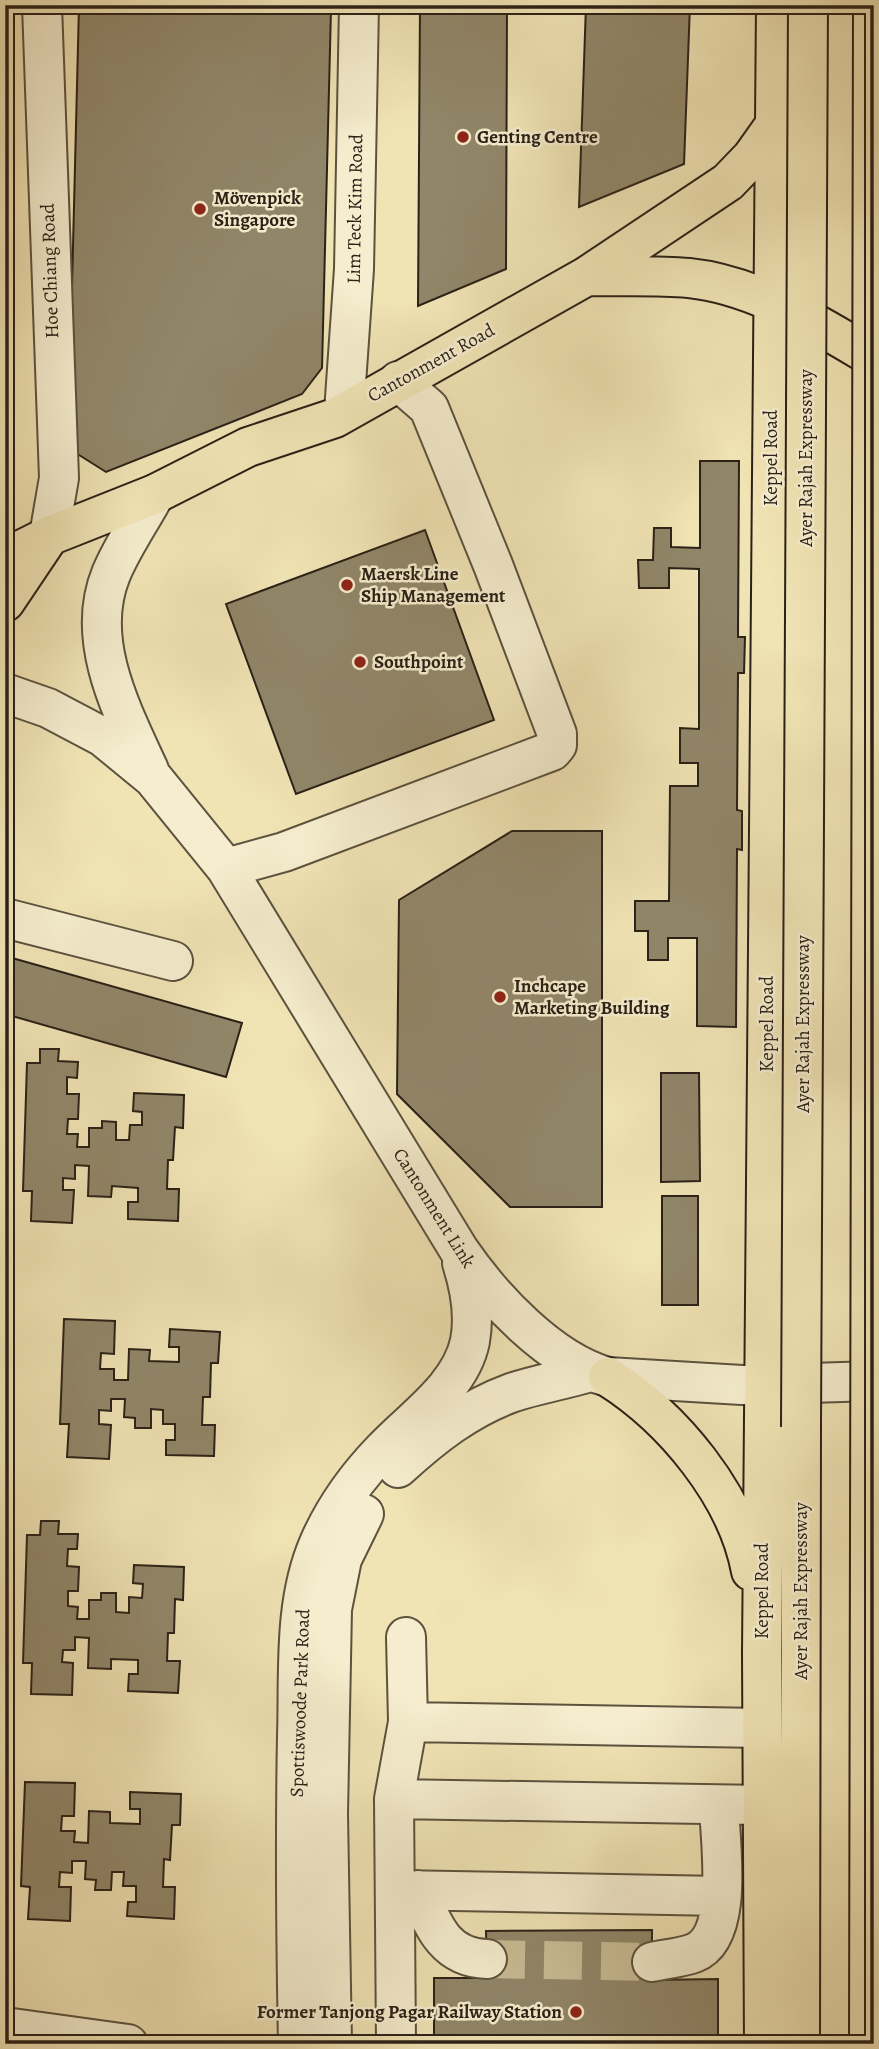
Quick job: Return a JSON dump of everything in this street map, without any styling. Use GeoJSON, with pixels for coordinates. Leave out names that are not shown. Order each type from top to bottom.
{"type":"FeatureCollection","features":[{"type":"Feature","properties":{"kind":"main road","name":"Keppel Road"},"geometry":{"type":"LineString","coordinates":[[764,2044],[762,1632],[776,5]]}},
{"type":"Feature","properties":{"kind":"main road","name":"Ayer Rajah Expressway"},"geometry":{"type":"LineString","coordinates":[[800,2044],[808,5]]}},
{"type":"Feature","properties":{"kind":"main road"},"geometry":{"type":"LineString","coordinates":[[869,2044],[873,5]]}},
{"type":"Feature","properties":{"kind":"main road","name":"Cantonment Road"},"geometry":{"type":"LineString","coordinates":[[5,558],[49,536],[155,494],[248,447],[344,412],[587,276],[728,182],[774,127]]}},
{"type":"Feature","properties":{"kind":"main road"},"geometry":{"type":"LineString","coordinates":[[587,276],[690,278],[772,301],[874,358]]}},
{"type":"Feature","properties":{"kind":"main road"},"geometry":{"type":"LineString","coordinates":[[5,602],[49,536]]}},
{"type":"Feature","properties":{"kind":"main road"},"geometry":{"type":"LineString","coordinates":[[599,1374],[636,1394],[677,1434],[732,1512],[747,1547],[762,1632]]}},
{"type":"Feature","properties":{"kind":"street","name":"Hoe Chiang Road"},"geometry":{"type":"LineString","coordinates":[[42,5],[59,478],[49,536]]}},
{"type":"Feature","properties":{"kind":"street","name":"Lim Teck Kim Road"},"geometry":{"type":"LineString","coordinates":[[344,412],[354,269],[359,5]]}},
{"type":"Feature","properties":{"kind":"street"},"geometry":{"type":"LineString","coordinates":[[226,868],[297,847],[552,751],[557,745],[557,734],[493,565],[429,408],[398,381]]}},
{"type":"Feature","properties":{"kind":"street","name":"Cantonment Link"},"geometry":{"type":"LineString","coordinates":[[153,778],[122,712],[101,636],[111,575],[155,494]]}},
{"type":"Feature","properties":{"kind":"street","name":"Cantonment Link"},"geometry":{"type":"LineString","coordinates":[[5,693],[48,708],[103,737],[153,778],[226,868],[483,1285],[504,1307],[599,1374]]}},
{"type":"Feature","properties":{"kind":"street"},"geometry":{"type":"LineString","coordinates":[[5,918],[173,961]]}},
{"type":"Feature","properties":{"kind":"street","name":"Spottiswoode Park Road"},"geometry":{"type":"LineString","coordinates":[[298,2044],[295,1852],[299,1644],[306,1581],[327,1526],[346,1496],[381,1452],[436,1398],[463,1360],[470,1342],[472,1317],[459,1250]]}},
{"type":"Feature","properties":{"kind":"street"},"geometry":{"type":"LineString","coordinates":[[599,1374],[764,1385],[874,1381]]}},
{"type":"Feature","properties":{"kind":"street","name":"Spottiswoode Park Road"},"geometry":{"type":"LineString","coordinates":[[332,2044],[328,1814],[331,1653],[335,1586],[342,1559],[354,1530],[395,1470],[426,1443],[491,1401],[530,1387],[599,1374]]}},
{"type":"Feature","properties":{"kind":"street"},"geometry":{"type":"LineString","coordinates":[[396,2044],[407,1890],[394,1799],[408,1722],[407,1637]]}},
{"type":"Feature","properties":{"kind":"street"},"geometry":{"type":"LineString","coordinates":[[408,1722],[762,1728]]}},
{"type":"Feature","properties":{"kind":"street"},"geometry":{"type":"LineString","coordinates":[[394,1799],[764,1805]]}},
{"type":"Feature","properties":{"kind":"street"},"geometry":{"type":"LineString","coordinates":[[652,1962],[696,1952],[713,1938],[720,1919],[719,1806]]}},
{"type":"Feature","properties":{"kind":"street"},"geometry":{"type":"LineString","coordinates":[[407,1890],[721,1896]]}},
{"type":"Feature","properties":{"kind":"street"},"geometry":{"type":"LineString","coordinates":[[407,1890],[442,1940],[457,1953],[472,1959],[487,1959]]}},
{"type":"Feature","properties":{"kind":"street"},"geometry":{"type":"LineString","coordinates":[[5,2027],[128,2044]]}},
{"type":"Feature","properties":{"kind":"building","name":"Mövenpick Singapore"},"geometry":{"type":"Polygon","coordinates":[[[79,5],[331,9],[322,368],[302,394],[106,472],[68,448],[79,5]]]}},
{"type":"Feature","properties":{"kind":"building","name":"Genting Centre"},"geometry":{"type":"Polygon","coordinates":[[[420,5],[507,5],[506,269],[418,306],[420,5]]]}},
{"type":"Feature","properties":{"kind":"building"},"geometry":{"type":"Polygon","coordinates":[[[586,5],[690,5],[684,164],[579,207],[586,5]]]}},
{"type":"Feature","properties":{"kind":"building"},"geometry":{"type":"Polygon","coordinates":[[[700,461],[739,461],[738,637],[745,637],[744,673],[738,673],[737,810],[742,811],[742,850],[737,849],[736,1027],[697,1026],[697,938],[668,938],[668,960],[648,960],[648,931],[635,931],[635,901],[669,901],[670,786],[698,786],[698,763],[680,763],[680,728],[699,729],[699,569],[669,568],[669,588],[639,588],[638,560],[653,560],[654,528],[671,528],[671,547],[700,548],[700,461]]]}},
{"type":"Feature","properties":{"kind":"building","name":"Southpoint"},"geometry":{"type":"Polygon","coordinates":[[[425,530],[494,720],[296,794],[226,604],[425,530]]]}},
{"type":"Feature","properties":{"kind":"building","name":"Inchcape Marketing Building"},"geometry":{"type":"Polygon","coordinates":[[[512,831],[602,831],[602,1207],[510,1207],[397,1094],[399,900],[512,831]]]}},
{"type":"Feature","properties":{"kind":"building"},"geometry":{"type":"Polygon","coordinates":[[[5,956],[242,1023],[226,1077],[5,1014],[5,956]]]}},
{"type":"Feature","properties":{"kind":"building"},"geometry":{"type":"Polygon","coordinates":[[[40,1049],[59,1049],[58,1061],[78,1062],[77,1078],[67,1077],[67,1094],[79,1094],[78,1119],[68,1119],[67,1134],[78,1134],[77,1147],[89,1147],[89,1128],[102,1128],[102,1121],[116,1122],[116,1140],[129,1140],[130,1125],[142,1125],[142,1112],[133,1111],[134,1093],[184,1095],[183,1128],[175,1127],[173,1160],[168,1160],[167,1189],[179,1189],[178,1221],[128,1219],[128,1202],[138,1202],[138,1188],[112,1186],[111,1197],[88,1196],[89,1166],[75,1165],[75,1179],[63,1178],[63,1190],[74,1190],[72,1223],[31,1221],[32,1191],[23,1191],[27,1063],[40,1063],[40,1049]]]}},
{"type":"Feature","properties":{"kind":"building"},"geometry":{"type":"Polygon","coordinates":[[[661,1073],[699,1073],[700,1181],[661,1182],[661,1073]]]}},
{"type":"Feature","properties":{"kind":"building"},"geometry":{"type":"Polygon","coordinates":[[[662,1196],[698,1196],[698,1305],[662,1305],[662,1196]]]}},
{"type":"Feature","properties":{"kind":"building"},"geometry":{"type":"Polygon","coordinates":[[[64,1319],[115,1321],[114,1354],[101,1353],[100,1369],[114,1369],[114,1380],[128,1380],[129,1349],[150,1350],[149,1361],[179,1362],[179,1347],[169,1347],[170,1329],[220,1332],[218,1363],[211,1363],[210,1397],[203,1397],[202,1425],[215,1425],[214,1456],[166,1455],[166,1440],[175,1440],[175,1424],[163,1424],[163,1410],[151,1409],[151,1428],[135,1428],[135,1418],[124,1417],[125,1399],[111,1399],[111,1411],[99,1410],[99,1424],[111,1425],[109,1459],[67,1457],[69,1424],[60,1424],[64,1319]]]}},
{"type":"Feature","properties":{"kind":"building"},"geometry":{"type":"Polygon","coordinates":[[[41,1521],[59,1521],[58,1534],[78,1534],[77,1549],[68,1549],[67,1566],[79,1567],[78,1591],[68,1591],[68,1606],[78,1607],[77,1619],[89,1619],[89,1600],[101,1600],[101,1593],[116,1593],[116,1612],[129,1613],[129,1597],[142,1598],[143,1584],[133,1583],[134,1565],[184,1567],[183,1600],[175,1599],[174,1633],[168,1633],[167,1661],[180,1661],[178,1693],[128,1691],[129,1674],[138,1674],[138,1660],[111,1659],[111,1669],[88,1668],[89,1638],[75,1637],[75,1650],[63,1650],[62,1662],[73,1663],[72,1695],[31,1694],[32,1663],[23,1663],[27,1535],[40,1535],[41,1521]]]}},
{"type":"Feature","properties":{"kind":"building"},"geometry":{"type":"Polygon","coordinates":[[[25,1782],[75,1783],[74,1816],[62,1816],[61,1831],[75,1831],[74,1842],[88,1843],[89,1811],[110,1812],[110,1823],[140,1824],[140,1809],[130,1809],[130,1792],[181,1794],[180,1825],[172,1825],[170,1860],[164,1859],[163,1887],[175,1887],[174,1919],[127,1916],[128,1902],[136,1902],[136,1886],[123,1886],[124,1872],[112,1872],[111,1890],[95,1890],[96,1880],[85,1879],[86,1861],[72,1861],[72,1873],[60,1872],[59,1887],[71,1887],[70,1921],[28,1919],[30,1887],[21,1886],[25,1782]]]}},
{"type":"Feature","properties":{"kind":"building","name":"Former Tanjong Pagar Railway Station"},"geometry":{"type":"Polygon","coordinates":[[[652,1930],[652,1980],[718,1979],[718,2044],[434,2044],[434,1978],[487,1978],[486,1931],[652,1930]]]}},
{"type":"Feature","properties":{"kind":"tunnel"},"geometry":{"type":"LineString","coordinates":[[487,1959],[652,1962]]}},
{"type":"Feature","properties":{"kind":"place","name":"Genting Centre"},"geometry":{"type":"Point","coordinates":[463,137]}},
{"type":"Feature","properties":{"kind":"place","name":"Mövenpick Singapore"},"geometry":{"type":"Point","coordinates":[200,209]}},
{"type":"Feature","properties":{"kind":"place","name":"Maersk Line Ship Management"},"geometry":{"type":"Point","coordinates":[347,585]}},
{"type":"Feature","properties":{"kind":"place","name":"Southpoint"},"geometry":{"type":"Point","coordinates":[360,662]}},
{"type":"Feature","properties":{"kind":"place","name":"Inchcape Marketing Building"},"geometry":{"type":"Point","coordinates":[500,997]}},
{"type":"Feature","properties":{"kind":"place","name":"Former Tanjong Pagar Railway Station"},"geometry":{"type":"Point","coordinates":[576,2012]}}]}
